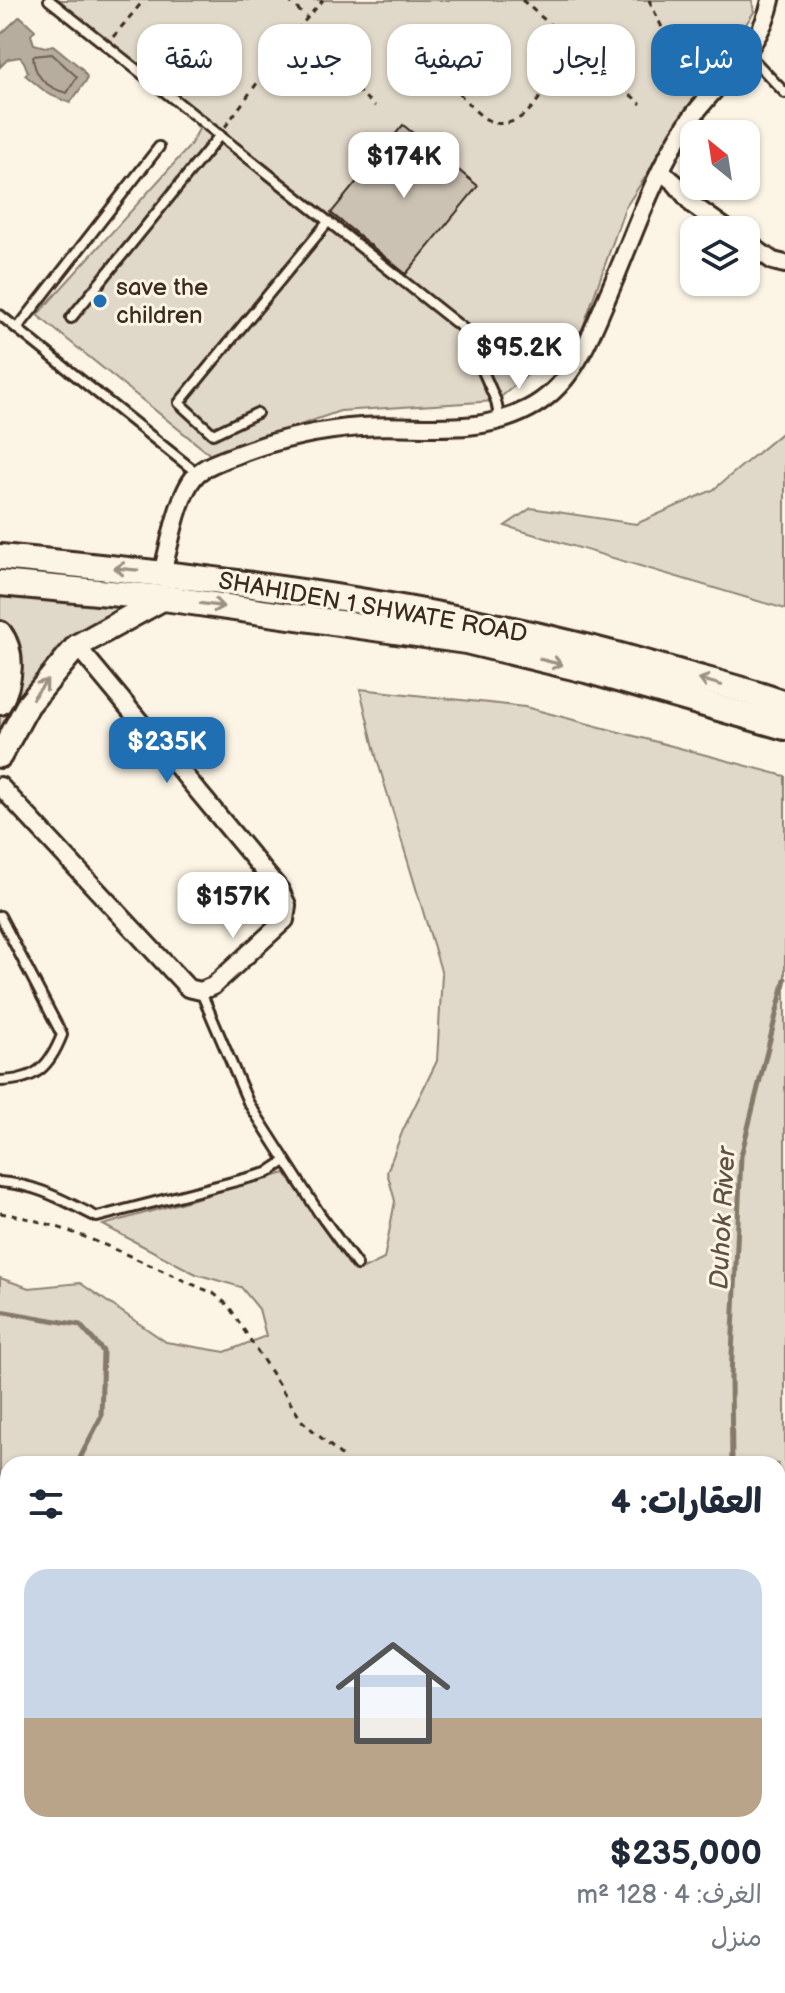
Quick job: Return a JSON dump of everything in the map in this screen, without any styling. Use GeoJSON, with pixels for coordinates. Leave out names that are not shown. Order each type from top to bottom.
{"type":"FeatureCollection","features":[{"type":"Feature","properties":{"kind":"main road","name":"SHAHIDEN 1 SHWATE ROAD"},"geometry":{"type":"LineString","coordinates":[[0,557],[162,573],[430,612],[583,645],[785,704]]}},
{"type":"Feature","properties":{"kind":"main road","name":"SHAHIDEN 1 SHWATE ROAD"},"geometry":{"type":"LineString","coordinates":[[0,583],[164,598],[466,641],[586,670],[785,727]]}},
{"type":"Feature","properties":{"kind":"main road"},"geometry":{"type":"LineString","coordinates":[[0,756],[28,705],[77,646],[164,598]]}},
{"type":"Feature","properties":{"kind":"main road"},"geometry":{"type":"LineString","coordinates":[[0,633],[4,637],[11,665],[0,703]]}},
{"type":"Feature","properties":{"kind":"street"},"geometry":{"type":"LineString","coordinates":[[762,27],[771,0]]}},
{"type":"Feature","properties":{"kind":"street"},"geometry":{"type":"LineString","coordinates":[[162,573],[186,490],[197,473],[224,459],[274,441],[322,431],[364,427],[463,428],[501,422],[553,394],[575,367],[661,171],[687,124],[711,96]]}},
{"type":"Feature","properties":{"kind":"street"},"geometry":{"type":"LineString","coordinates":[[661,171],[693,205],[708,216]]}},
{"type":"Feature","properties":{"kind":"street"},"geometry":{"type":"LineString","coordinates":[[760,252],[773,261],[785,264]]}},
{"type":"Feature","properties":{"kind":"street"},"geometry":{"type":"LineString","coordinates":[[0,786],[188,988],[201,991],[213,986],[285,920],[287,905],[280,890],[77,646]]}},
{"type":"Feature","properties":{"kind":"lane"},"geometry":{"type":"LineString","coordinates":[[49,0],[465,330],[496,401],[501,422]]}},
{"type":"Feature","properties":{"kind":"lane"},"geometry":{"type":"LineString","coordinates":[[762,69],[785,93]]}},
{"type":"Feature","properties":{"kind":"lane"},"geometry":{"type":"LineString","coordinates":[[71,318],[220,135]]}},
{"type":"Feature","properties":{"kind":"lane"},"geometry":{"type":"LineString","coordinates":[[17,329],[159,147]]}},
{"type":"Feature","properties":{"kind":"lane"},"geometry":{"type":"LineString","coordinates":[[257,413],[213,434],[179,403],[328,222]]}},
{"type":"Feature","properties":{"kind":"lane"},"geometry":{"type":"LineString","coordinates":[[0,315],[197,473]]}},
{"type":"Feature","properties":{"kind":"lane"},"geometry":{"type":"LineString","coordinates":[[0,916],[62,1035],[54,1055],[43,1068],[22,1081],[0,1081]]}},
{"type":"Feature","properties":{"kind":"lane"},"geometry":{"type":"LineString","coordinates":[[201,991],[248,1102],[357,1265]]}},
{"type":"Feature","properties":{"kind":"lane"},"geometry":{"type":"LineString","coordinates":[[0,1182],[43,1189],[97,1217],[267,1173],[285,1161]]}},
{"type":"Feature","properties":{"kind":"path"},"geometry":{"type":"LineString","coordinates":[[108,43],[144,0]]}},
{"type":"Feature","properties":{"kind":"path"},"geometry":{"type":"LineString","coordinates":[[288,0],[307,18]]}},
{"type":"Feature","properties":{"kind":"path"},"geometry":{"type":"LineString","coordinates":[[302,24],[323,0]]}},
{"type":"Feature","properties":{"kind":"path"},"geometry":{"type":"LineString","coordinates":[[522,0],[550,24]]}},
{"type":"Feature","properties":{"kind":"path"},"geometry":{"type":"LineString","coordinates":[[649,0],[660,24]]}},
{"type":"Feature","properties":{"kind":"path"},"geometry":{"type":"LineString","coordinates":[[220,135],[258,82]]}},
{"type":"Feature","properties":{"kind":"path"},"geometry":{"type":"LineString","coordinates":[[364,96],[375,106]]}},
{"type":"Feature","properties":{"kind":"path"},"geometry":{"type":"LineString","coordinates":[[462,96],[485,119],[496,124],[515,122],[539,96]]}},
{"type":"Feature","properties":{"kind":"path"},"geometry":{"type":"LineString","coordinates":[[632,96],[641,104]]}},
{"type":"Feature","properties":{"kind":"path"},"geometry":{"type":"LineString","coordinates":[[0,1213],[58,1227],[213,1293],[228,1305],[302,1421],[342,1456]]}},
{"type":"Feature","properties":{"kind":"shaded area"},"geometry":{"type":"Polygon","coordinates":[[[59,0],[752,0],[754,12],[746,24],[651,24],[651,96],[699,96],[680,120],[625,208],[582,330],[496,401],[340,411],[212,456],[37,315],[189,147],[199,129],[170,96],[242,96],[242,24],[137,24],[137,67],[59,0]]]}},
{"type":"Feature","properties":{"kind":"shaded area"},"geometry":{"type":"Polygon","coordinates":[[[785,430],[785,609],[505,526],[531,508],[636,524],[713,490],[785,430]]]}},
{"type":"Feature","properties":{"kind":"shaded area"},"geometry":{"type":"Polygon","coordinates":[[[0,584],[164,598],[77,646],[0,756],[0,584]]]}},
{"type":"Feature","properties":{"kind":"shaded area"},"geometry":{"type":"Polygon","coordinates":[[[360,689],[525,707],[785,776],[785,1456],[0,1456],[0,1278],[29,1288],[80,1283],[166,1342],[225,1352],[266,1336],[259,1309],[241,1287],[196,1274],[103,1225],[285,1173],[348,1261],[361,1270],[384,1259],[395,1201],[387,1172],[403,1130],[437,1061],[442,974],[376,756],[360,689]]]}},
{"type":"Feature","properties":{"kind":"water"},"geometry":{"type":"Polygon","coordinates":[[[20,16],[35,30],[31,35],[34,44],[45,47],[53,45],[81,68],[87,77],[70,103],[48,94],[25,75],[28,72],[20,57],[8,59],[0,67],[0,35],[20,16]]]}},
{"type":"Feature","properties":{"kind":"building"},"geometry":{"type":"Polygon","coordinates":[[[403,125],[478,186],[406,274],[331,213],[403,125]]]}},
{"type":"Feature","properties":{"kind":"waterway","name":"Duhok River"},"geometry":{"type":"LineString","coordinates":[[732,1456],[731,1377],[741,1156],[785,979]]}},
{"type":"Feature","properties":{"kind":"waterway","name":"Duhok River"},"geometry":{"type":"LineString","coordinates":[[0,1311],[80,1325],[103,1351],[101,1417],[81,1456]]}},
{"type":"Feature","properties":{"kind":"place","name":"save the children"},"geometry":{"type":"Point","coordinates":[100,301]}}]}
